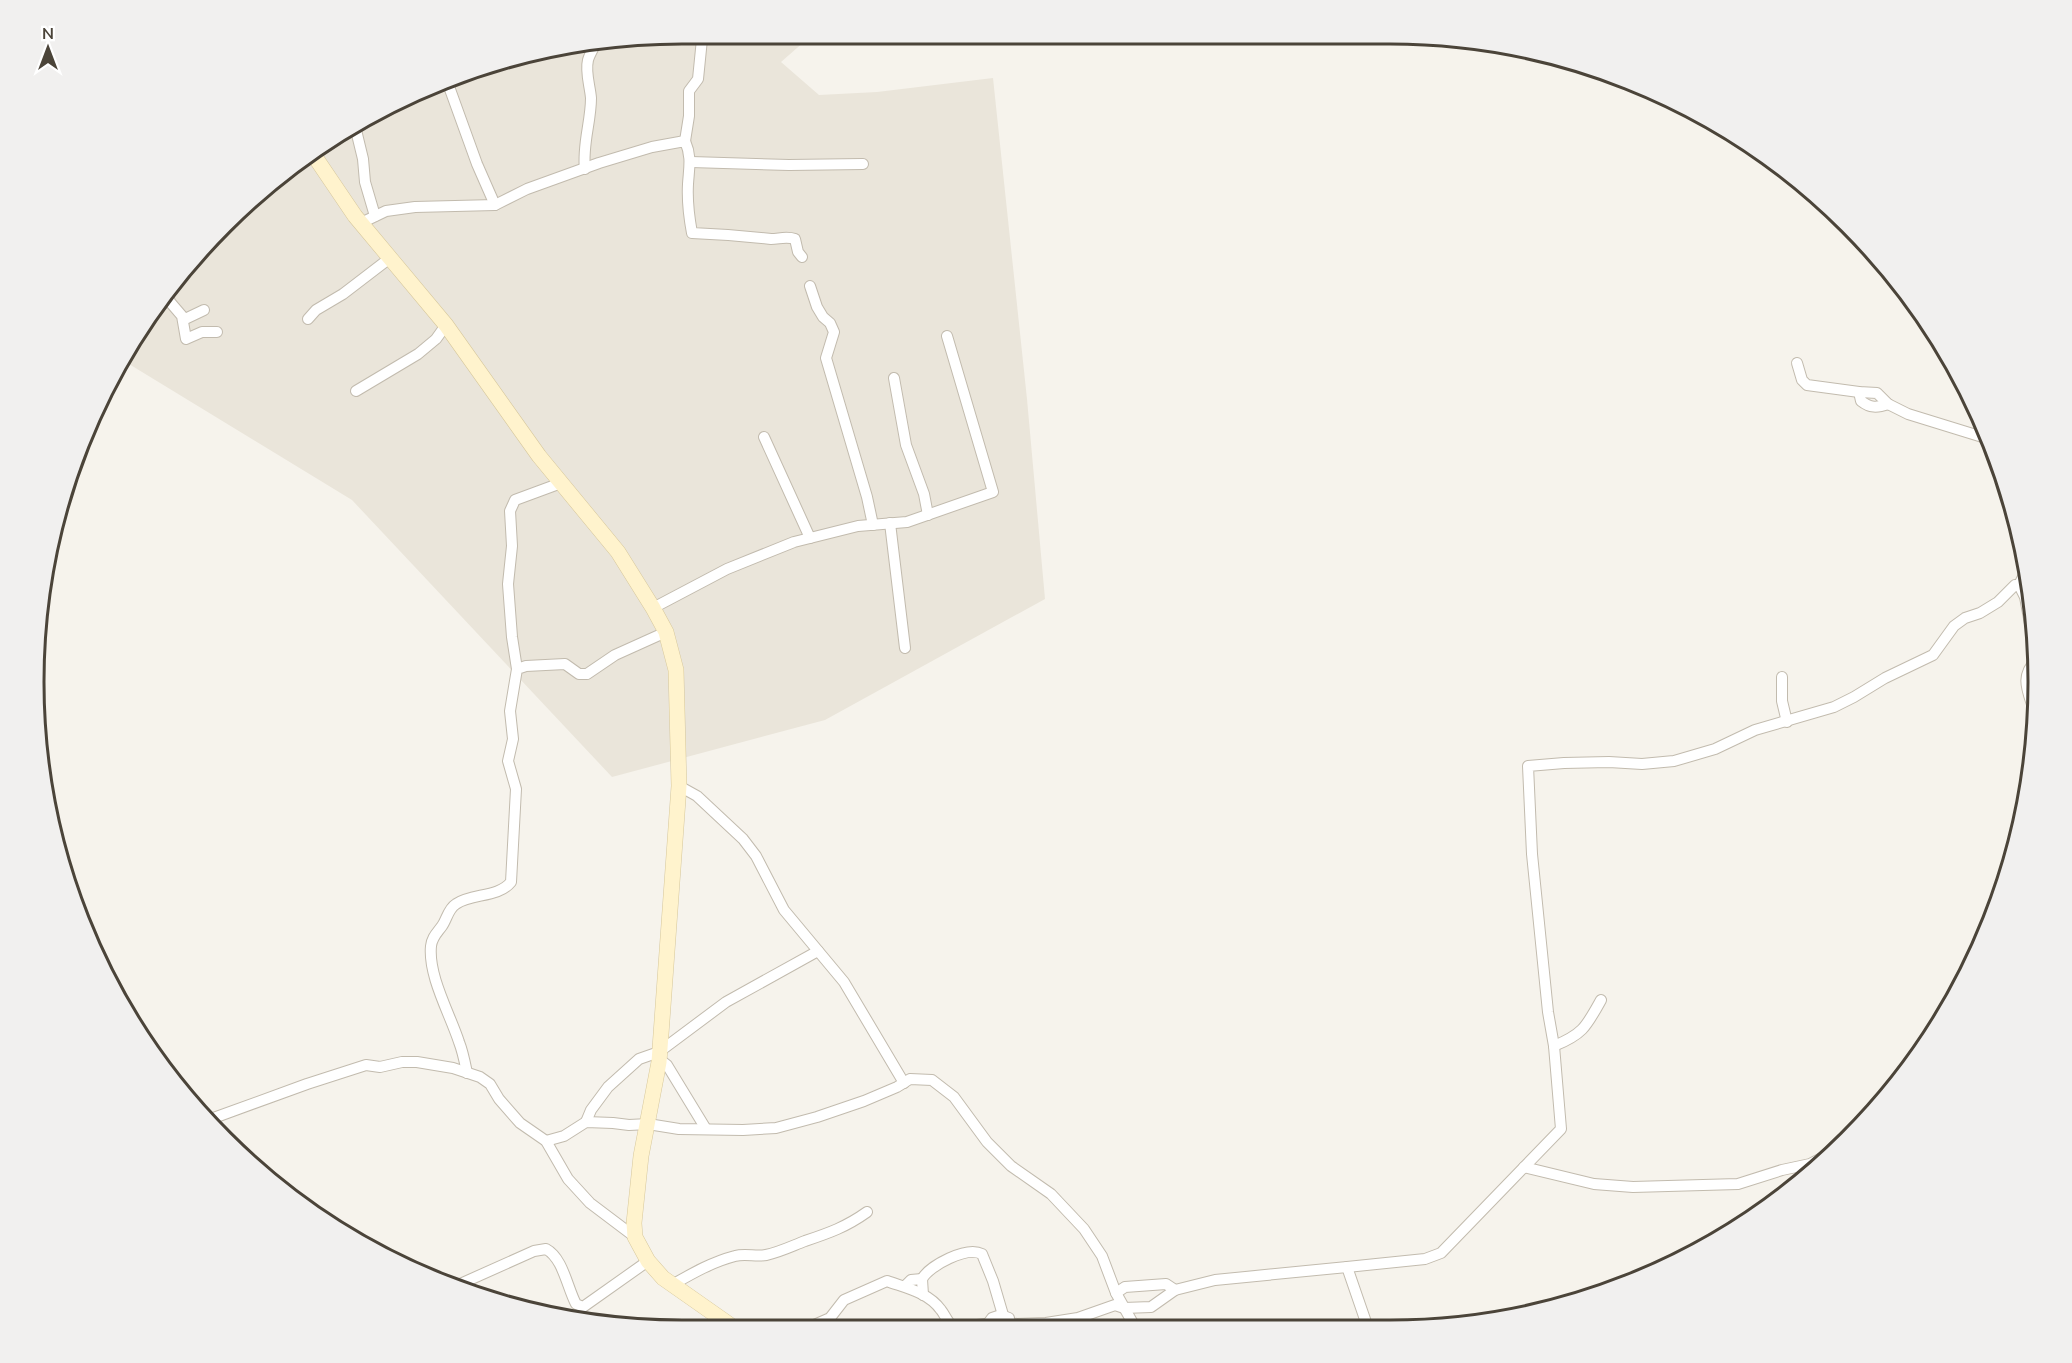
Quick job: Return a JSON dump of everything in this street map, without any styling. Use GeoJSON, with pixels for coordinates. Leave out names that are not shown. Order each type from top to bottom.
{"type":"FeatureCollection","features":[{"type":"Feature","properties":{"kind":"street"},"geometry":{"type":"LineString","coordinates":[[701,44],[698,78],[689,91],[689,116],[685,141],[691,162],[688,213],[692,233],[760,236],[772,239],[791,237],[795,239],[798,252],[802,257]]}},
{"type":"Feature","properties":{"kind":"street"},"geometry":{"type":"LineString","coordinates":[[585,169],[584,148],[590,118],[591,96],[588,65],[589,58],[595,50]]}},
{"type":"Feature","properties":{"kind":"street"},"geometry":{"type":"LineString","coordinates":[[449,87],[477,164],[495,205]]}},
{"type":"Feature","properties":{"kind":"street"},"geometry":{"type":"LineString","coordinates":[[357,132],[363,159],[368,219]]}},
{"type":"Feature","properties":{"kind":"street"},"geometry":{"type":"LineString","coordinates":[[368,219],[386,211],[415,207],[495,205],[527,189],[585,169],[652,147],[685,141]]}},
{"type":"Feature","properties":{"kind":"street"},"geometry":{"type":"LineString","coordinates":[[316,158],[368,219],[390,258],[446,325],[539,456],[618,552],[666,632],[676,670],[679,786],[659,1056],[641,1156],[634,1223],[635,1237],[648,1261],[672,1285],[723,1320]]}},
{"type":"Feature","properties":{"kind":"street"},"geometry":{"type":"LineString","coordinates":[[691,162],[789,165],[863,164]]}},
{"type":"Feature","properties":{"kind":"street"},"geometry":{"type":"LineString","coordinates":[[308,319],[316,310],[343,294],[390,258]]}},
{"type":"Feature","properties":{"kind":"street"},"geometry":{"type":"LineString","coordinates":[[810,286],[817,307],[830,323],[834,333],[826,358],[867,497],[873,525]]}},
{"type":"Feature","properties":{"kind":"street"},"geometry":{"type":"LineString","coordinates":[[170,301],[183,320],[186,339],[202,332],[217,332]]}},
{"type":"Feature","properties":{"kind":"street"},"geometry":{"type":"LineString","coordinates":[[183,320],[204,310]]}},
{"type":"Feature","properties":{"kind":"street"},"geometry":{"type":"LineString","coordinates":[[356,391],[418,354],[436,339],[446,325]]}},
{"type":"Feature","properties":{"kind":"street"},"geometry":{"type":"LineString","coordinates":[[653,608],[727,570],[794,542],[858,526],[908,522],[993,492],[947,336]]}},
{"type":"Feature","properties":{"kind":"street"},"geometry":{"type":"LineString","coordinates":[[1797,363],[1802,380],[1807,385],[1859,392],[1861,401],[1870,406],[1878,407],[1888,404],[1908,414],[1980,436]]}},
{"type":"Feature","properties":{"kind":"street"},"geometry":{"type":"LineString","coordinates":[[894,378],[906,445],[924,494],[928,515]]}},
{"type":"Feature","properties":{"kind":"street"},"geometry":{"type":"LineString","coordinates":[[764,437],[810,538]]}},
{"type":"Feature","properties":{"kind":"street"},"geometry":{"type":"LineString","coordinates":[[468,1073],[433,969],[431,946],[435,933],[455,904],[496,891],[511,882],[516,789],[508,761],[513,739],[510,711],[517,669],[508,584],[512,546],[510,511],[515,500],[561,483]]}},
{"type":"Feature","properties":{"kind":"street"},"geometry":{"type":"LineString","coordinates":[[890,523],[905,648]]}},
{"type":"Feature","properties":{"kind":"street"},"geometry":{"type":"LineString","coordinates":[[1069,1320],[1115,1305],[1124,1308],[1151,1307],[1175,1290],[1215,1280],[1425,1259],[1441,1253],[1561,1129],[1532,854],[1528,766],[1609,762],[1642,764],[1674,761],[1715,749],[1755,730],[1834,707],[1885,678],[1933,655],[1953,626],[1998,602],[2015,585],[2019,585],[2022,590]]}},
{"type":"Feature","properties":{"kind":"street"},"geometry":{"type":"LineString","coordinates":[[517,669],[526,666],[565,664],[579,674],[588,674],[615,655],[666,632]]}},
{"type":"Feature","properties":{"kind":"street"},"geometry":{"type":"LineString","coordinates":[[2028,671],[2025,682],[2028,691]]}},
{"type":"Feature","properties":{"kind":"street"},"geometry":{"type":"LineString","coordinates":[[1782,676],[1782,701],[1787,722]]}},
{"type":"Feature","properties":{"kind":"street"},"geometry":{"type":"LineString","coordinates":[[679,786],[697,796],[743,839],[756,856],[784,910],[844,982],[904,1083]]}},
{"type":"Feature","properties":{"kind":"street"},"geometry":{"type":"LineString","coordinates":[[586,1122],[591,1110],[608,1088],[639,1059],[659,1056],[726,1002],[818,951]]}},
{"type":"Feature","properties":{"kind":"street"},"geometry":{"type":"LineString","coordinates":[[1554,1046],[1583,1031],[1601,1000]]}},
{"type":"Feature","properties":{"kind":"street"},"geometry":{"type":"LineString","coordinates":[[659,1056],[667,1065],[706,1129]]}},
{"type":"Feature","properties":{"kind":"street"},"geometry":{"type":"LineString","coordinates":[[216,1117],[366,1065],[380,1067],[402,1062],[417,1062],[453,1068],[480,1077],[490,1084],[499,1099],[520,1123],[546,1141],[568,1179],[590,1203],[635,1237]]}},
{"type":"Feature","properties":{"kind":"street"},"geometry":{"type":"LineString","coordinates":[[546,1141],[564,1136],[586,1122],[648,1124],[679,1129],[776,1128],[864,1101],[910,1079],[932,1080],[954,1097],[987,1142],[1011,1166],[1050,1194],[1084,1229],[1102,1256],[1116,1293],[1131,1320]]}},
{"type":"Feature","properties":{"kind":"street"},"geometry":{"type":"LineString","coordinates":[[1524,1167],[1594,1184],[1633,1187],[1738,1184],[1807,1165]]}},
{"type":"Feature","properties":{"kind":"street"},"geometry":{"type":"LineString","coordinates":[[672,1285],[703,1267],[724,1259],[747,1254],[763,1256],[822,1237],[848,1226],[867,1212]]}},
{"type":"Feature","properties":{"kind":"street"},"geometry":{"type":"LineString","coordinates":[[465,1282],[534,1251],[546,1248],[557,1259],[576,1304],[583,1307],[648,1261]]}},
{"type":"Feature","properties":{"kind":"street"},"geometry":{"type":"LineString","coordinates":[[923,1295],[922,1279],[930,1269],[954,1256],[977,1251],[982,1254],[988,1267],[1003,1315]]}},
{"type":"Feature","properties":{"kind":"street"},"geometry":{"type":"LineString","coordinates":[[1347,1267],[1365,1320]]}},
{"type":"Feature","properties":{"kind":"street"},"geometry":{"type":"LineString","coordinates":[[905,1286],[910,1280],[922,1279]]}},
{"type":"Feature","properties":{"kind":"street"},"geometry":{"type":"LineString","coordinates":[[826,1320],[844,1300],[887,1281],[905,1286],[923,1295],[941,1310],[948,1320]]}},
{"type":"Feature","properties":{"kind":"street"},"geometry":{"type":"LineString","coordinates":[[1116,1293],[1125,1287],[1166,1284],[1175,1290]]}},
{"type":"Feature","properties":{"kind":"street"},"geometry":{"type":"LineString","coordinates":[[990,1320],[1003,1315],[1010,1320]]}},
{"type":"Feature","properties":{"kind":"shaded area"},"geometry":{"type":"Polygon","coordinates":[[[802,44],[781,62],[819,95],[877,92],[993,78],[1027,399],[1045,599],[825,720],[612,777],[352,500],[128,364],[175,293],[230,230],[293,175],[327,151],[399,109],[476,77],[516,65],[598,49],[640,45],[802,44]]]}}]}
